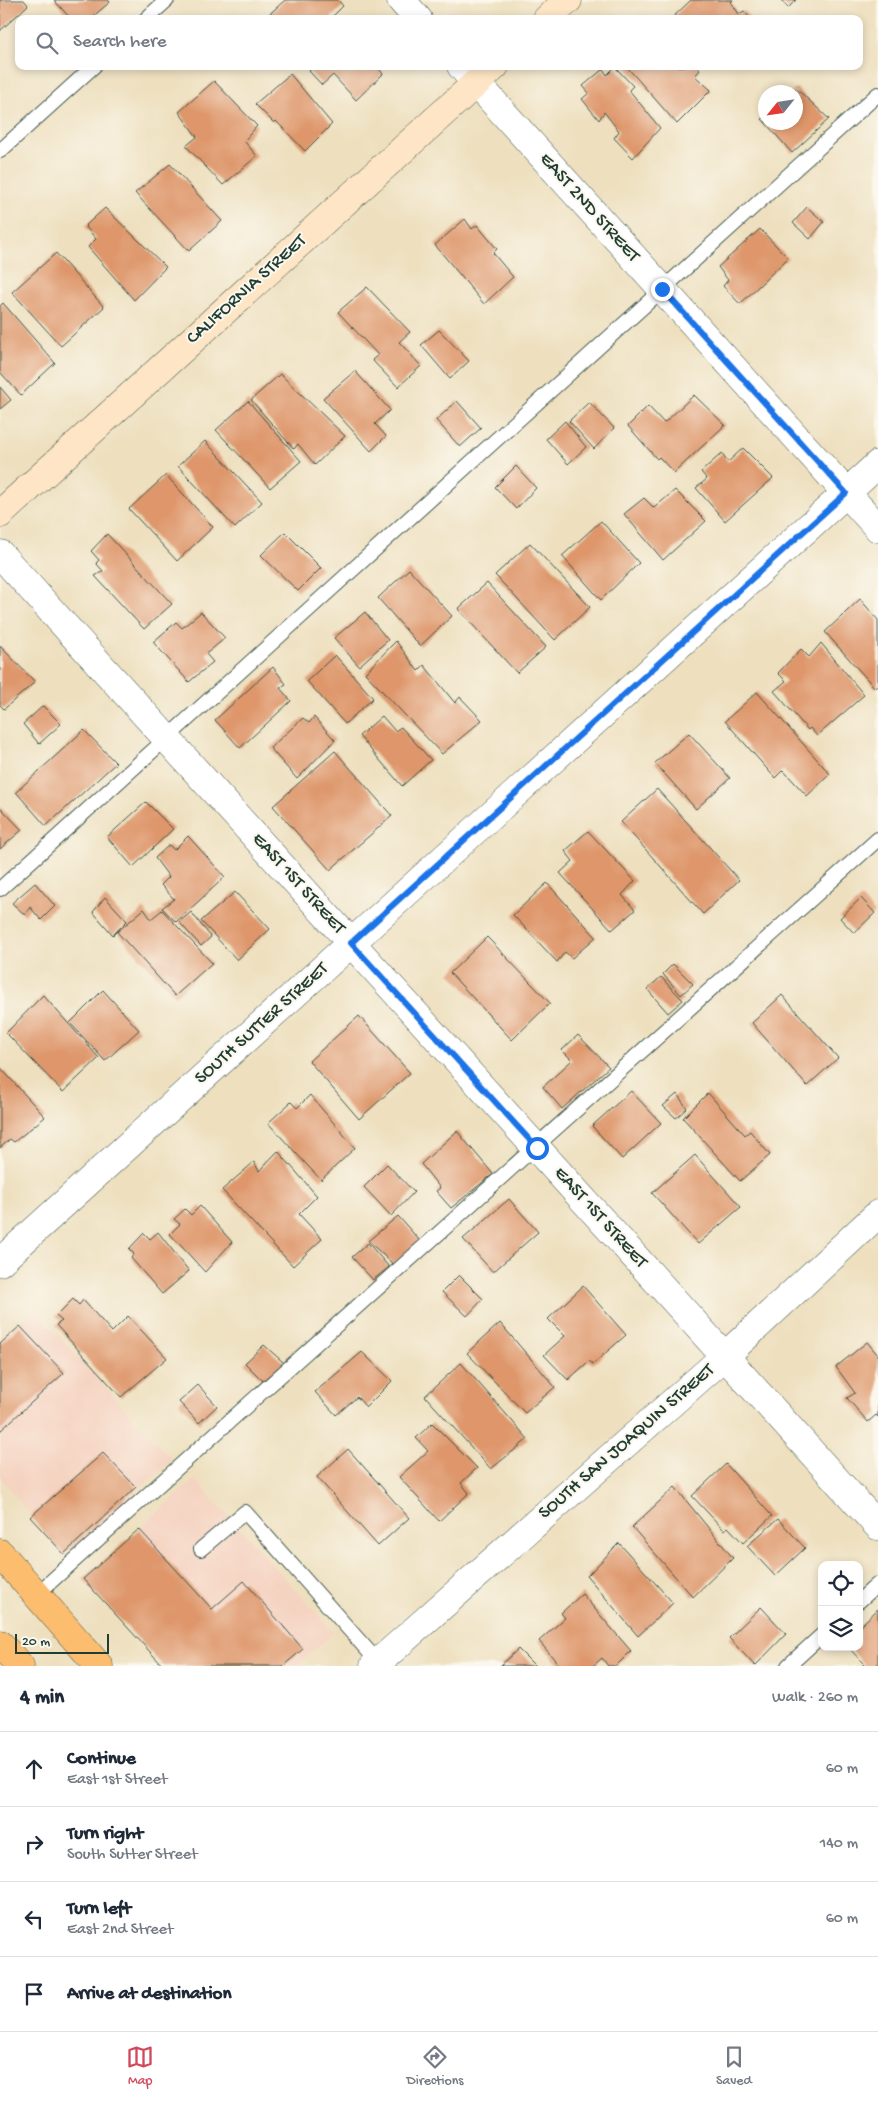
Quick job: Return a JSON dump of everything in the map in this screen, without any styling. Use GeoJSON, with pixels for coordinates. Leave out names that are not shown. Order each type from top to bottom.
{"type":"FeatureCollection","features":[{"type":"Feature","properties":{"kind":"main road"},"geometry":{"type":"LineString","coordinates":[[0,1554],[99,1666]]}},
{"type":"Feature","properties":{"kind":"main road"},"geometry":{"type":"LineString","coordinates":[[0,1644],[20,1666]]}},
{"type":"Feature","properties":{"kind":"street"},"geometry":{"type":"LineString","coordinates":[[401,0],[414,15]]}},
{"type":"Feature","properties":{"kind":"street"},"geometry":{"type":"LineString","coordinates":[[551,15],[568,0]]}},
{"type":"Feature","properties":{"kind":"street","name":"EAST 2ND STREET"},"geometry":{"type":"LineString","coordinates":[[477,72],[662,289],[878,528]]}},
{"type":"Feature","properties":{"kind":"street","name":"CALIFORNIA STREET"},"geometry":{"type":"LineString","coordinates":[[0,514],[477,72]]}},
{"type":"Feature","properties":{"kind":"street","name":"SOUTH SUTTER STREET"},"geometry":{"type":"LineString","coordinates":[[0,1262],[878,464]]}},
{"type":"Feature","properties":{"kind":"street","name":"EAST 1ST STREET"},"geometry":{"type":"LineString","coordinates":[[0,554],[878,1526]]}},
{"type":"Feature","properties":{"kind":"street","name":"SOUTH SAN JOAQUIN STREET"},"geometry":{"type":"LineString","coordinates":[[376,1664],[725,1356],[878,1214]]}},
{"type":"Feature","properties":{"kind":"lane"},"geometry":{"type":"LineString","coordinates":[[150,15],[167,0]]}},
{"type":"Feature","properties":{"kind":"lane"},"geometry":{"type":"LineString","coordinates":[[0,151],[90,70]]}},
{"type":"Feature","properties":{"kind":"lane"},"geometry":{"type":"LineString","coordinates":[[0,889],[878,94]]}},
{"type":"Feature","properties":{"kind":"lane"},"geometry":{"type":"LineString","coordinates":[[37,1594],[537,1148],[878,839]]}},
{"type":"Feature","properties":{"kind":"lane"},"geometry":{"type":"LineString","coordinates":[[202,1549],[245,1512],[376,1664]]}},
{"type":"Feature","properties":{"kind":"lane"},"geometry":{"type":"LineString","coordinates":[[863,1597],[878,1584]]}},
{"type":"Feature","properties":{"kind":"lane"},"geometry":{"type":"LineString","coordinates":[[788,1666],[818,1639]]}},
{"type":"Feature","properties":{"kind":"shaded area"},"geometry":{"type":"Polygon","coordinates":[[[34,1309],[172,1460],[64,1557],[0,1477],[0,1340],[34,1309]]]}},
{"type":"Feature","properties":{"kind":"shaded area"},"geometry":{"type":"Polygon","coordinates":[[[195,1479],[334,1632],[296,1666],[163,1666],[83,1579],[195,1479]]]}},
{"type":"Feature","properties":{"kind":"building"},"geometry":{"type":"Polygon","coordinates":[[[0,0],[24,0],[28,5],[15,15],[0,31],[0,0]]]}},
{"type":"Feature","properties":{"kind":"building"},"geometry":{"type":"Polygon","coordinates":[[[54,0],[108,0],[110,2],[95,15],[67,15],[54,0]]]}},
{"type":"Feature","properties":{"kind":"building"},"geometry":{"type":"Polygon","coordinates":[[[285,0],[338,0],[343,6],[334,15],[268,15],[285,0]]]}},
{"type":"Feature","properties":{"kind":"building"},"geometry":{"type":"Polygon","coordinates":[[[691,0],[733,0],[731,2],[739,14],[744,11],[748,15],[675,15],[691,0]]]}},
{"type":"Feature","properties":{"kind":"building"},"geometry":{"type":"Polygon","coordinates":[[[781,0],[796,0],[788,8],[781,0]]]}},
{"type":"Feature","properties":{"kind":"building"},"geometry":{"type":"Polygon","coordinates":[[[380,70],[383,74],[356,100],[333,75],[322,85],[309,71],[380,70]]]}},
{"type":"Feature","properties":{"kind":"building"},"geometry":{"type":"Polygon","coordinates":[[[602,70],[607,75],[612,70],[618,70],[633,86],[629,90],[660,128],[633,158],[614,138],[619,131],[604,112],[599,120],[582,99],[589,93],[583,86],[602,70]]]}},
{"type":"Feature","properties":{"kind":"building"},"geometry":{"type":"Polygon","coordinates":[[[630,70],[700,70],[695,76],[711,90],[677,124],[630,70]]]}},
{"type":"Feature","properties":{"kind":"building"},"geometry":{"type":"Polygon","coordinates":[[[290,74],[332,124],[305,151],[276,121],[274,123],[255,104],[290,74]]]}},
{"type":"Feature","properties":{"kind":"building"},"geometry":{"type":"Polygon","coordinates":[[[214,81],[257,126],[244,141],[257,156],[223,185],[186,146],[197,137],[179,112],[214,81]]]}},
{"type":"Feature","properties":{"kind":"building"},"geometry":{"type":"Polygon","coordinates":[[[803,95],[829,119],[792,153],[772,130],[803,130],[803,95]]]}},
{"type":"Feature","properties":{"kind":"building"},"geometry":{"type":"Polygon","coordinates":[[[170,164],[222,221],[189,251],[135,193],[170,164]]]}},
{"type":"Feature","properties":{"kind":"building"},"geometry":{"type":"Polygon","coordinates":[[[807,207],[824,222],[810,239],[793,223],[807,207]]]}},
{"type":"Feature","properties":{"kind":"building"},"geometry":{"type":"Polygon","coordinates":[[[105,208],[166,267],[134,300],[88,247],[96,239],[85,226],[105,208]]]}},
{"type":"Feature","properties":{"kind":"building"},"geometry":{"type":"Polygon","coordinates":[[[465,219],[472,229],[477,225],[497,249],[493,253],[513,277],[484,304],[435,245],[465,219]]]}},
{"type":"Feature","properties":{"kind":"building"},"geometry":{"type":"Polygon","coordinates":[[[760,229],[788,258],[740,304],[723,286],[728,280],[718,267],[760,229]]]}},
{"type":"Feature","properties":{"kind":"building"},"geometry":{"type":"Polygon","coordinates":[[[56,253],[104,307],[61,346],[12,292],[56,253]]]}},
{"type":"Feature","properties":{"kind":"building"},"geometry":{"type":"Polygon","coordinates":[[[367,287],[410,332],[399,342],[421,366],[398,387],[372,360],[378,355],[338,312],[367,287]]]}},
{"type":"Feature","properties":{"kind":"building"},"geometry":{"type":"Polygon","coordinates":[[[3,303],[55,363],[21,395],[0,372],[0,306],[3,303]]]}},
{"type":"Feature","properties":{"kind":"building"},"geometry":{"type":"Polygon","coordinates":[[[439,330],[469,361],[450,379],[421,345],[439,330]]]}},
{"type":"Feature","properties":{"kind":"building"},"geometry":{"type":"Polygon","coordinates":[[[355,371],[390,410],[375,424],[386,436],[371,451],[323,398],[355,371]]]}},
{"type":"Feature","properties":{"kind":"building"},"geometry":{"type":"Polygon","coordinates":[[[280,374],[345,436],[315,465],[298,444],[294,449],[251,400],[280,374]]]}},
{"type":"Feature","properties":{"kind":"building"},"geometry":{"type":"Polygon","coordinates":[[[0,387],[11,400],[0,409],[0,387]]]}},
{"type":"Feature","properties":{"kind":"building"},"geometry":{"type":"Polygon","coordinates":[[[694,395],[725,425],[674,473],[659,457],[657,459],[628,426],[648,406],[664,423],[694,395]]]}},
{"type":"Feature","properties":{"kind":"building"},"geometry":{"type":"Polygon","coordinates":[[[248,401],[301,461],[270,488],[216,430],[248,401]]]}},
{"type":"Feature","properties":{"kind":"building"},"geometry":{"type":"Polygon","coordinates":[[[457,401],[481,428],[460,447],[436,420],[457,401]]]}},
{"type":"Feature","properties":{"kind":"building"},"geometry":{"type":"Polygon","coordinates":[[[589,402],[614,428],[594,449],[569,421],[589,402]]]}},
{"type":"Feature","properties":{"kind":"building"},"geometry":{"type":"Polygon","coordinates":[[[565,421],[586,447],[568,464],[546,439],[565,421]]]}},
{"type":"Feature","properties":{"kind":"building"},"geometry":{"type":"Polygon","coordinates":[[[205,441],[262,502],[235,528],[178,466],[205,441]]]}},
{"type":"Feature","properties":{"kind":"building"},"geometry":{"type":"Polygon","coordinates":[[[743,448],[773,478],[725,521],[696,488],[707,479],[701,472],[722,453],[728,462],[743,448]]]}},
{"type":"Feature","properties":{"kind":"building"},"geometry":{"type":"Polygon","coordinates":[[[516,466],[536,488],[516,509],[495,487],[516,466]]]}},
{"type":"Feature","properties":{"kind":"building"},"geometry":{"type":"Polygon","coordinates":[[[166,475],[213,527],[177,561],[129,509],[166,475]]]}},
{"type":"Feature","properties":{"kind":"building"},"geometry":{"type":"Polygon","coordinates":[[[675,490],[706,521],[663,560],[624,514],[644,498],[654,508],[675,490]]]}},
{"type":"Feature","properties":{"kind":"building"},"geometry":{"type":"Polygon","coordinates":[[[601,521],[639,563],[601,600],[562,556],[601,521]]]}},
{"type":"Feature","properties":{"kind":"building"},"geometry":{"type":"Polygon","coordinates":[[[285,532],[321,568],[298,591],[261,555],[285,532]]]}},
{"type":"Feature","properties":{"kind":"building"},"geometry":{"type":"Polygon","coordinates":[[[107,534],[172,604],[144,629],[95,576],[103,571],[96,563],[99,560],[91,551],[107,534]]]}},
{"type":"Feature","properties":{"kind":"building"},"geometry":{"type":"Polygon","coordinates":[[[530,543],[590,607],[555,640],[495,575],[530,543]]]}},
{"type":"Feature","properties":{"kind":"building"},"geometry":{"type":"Polygon","coordinates":[[[409,569],[452,616],[420,646],[378,598],[409,569]]]}},
{"type":"Feature","properties":{"kind":"building"},"geometry":{"type":"Polygon","coordinates":[[[487,583],[546,647],[517,673],[458,609],[487,583]]]}},
{"type":"Feature","properties":{"kind":"building"},"geometry":{"type":"Polygon","coordinates":[[[860,599],[878,620],[878,685],[875,688],[825,632],[860,599]]]}},
{"type":"Feature","properties":{"kind":"building"},"geometry":{"type":"Polygon","coordinates":[[[201,612],[225,638],[206,654],[213,662],[189,682],[153,642],[176,622],[182,628],[201,612]]]}},
{"type":"Feature","properties":{"kind":"building"},"geometry":{"type":"Polygon","coordinates":[[[365,612],[388,640],[359,666],[334,638],[365,612]]]}},
{"type":"Feature","properties":{"kind":"building"},"geometry":{"type":"Polygon","coordinates":[[[396,641],[418,671],[424,665],[455,703],[460,697],[482,720],[442,754],[365,673],[396,641]]]}},
{"type":"Feature","properties":{"kind":"building"},"geometry":{"type":"Polygon","coordinates":[[[821,643],[864,695],[817,736],[810,728],[808,730],[774,691],[786,681],[778,673],[801,649],[809,657],[821,643]]]}},
{"type":"Feature","properties":{"kind":"building"},"geometry":{"type":"Polygon","coordinates":[[[0,646],[35,682],[4,709],[0,705],[0,646]]]}},
{"type":"Feature","properties":{"kind":"building"},"geometry":{"type":"Polygon","coordinates":[[[335,655],[373,698],[345,724],[307,681],[335,655]]]}},
{"type":"Feature","properties":{"kind":"building"},"geometry":{"type":"Polygon","coordinates":[[[273,667],[286,684],[280,688],[291,701],[240,748],[215,720],[273,667]]]}},
{"type":"Feature","properties":{"kind":"building"},"geometry":{"type":"Polygon","coordinates":[[[757,692],[830,774],[807,796],[783,770],[775,778],[725,721],[757,692]]]}},
{"type":"Feature","properties":{"kind":"building"},"geometry":{"type":"Polygon","coordinates":[[[43,706],[61,724],[39,744],[23,724],[43,706]]]}},
{"type":"Feature","properties":{"kind":"building"},"geometry":{"type":"Polygon","coordinates":[[[382,716],[395,731],[401,727],[431,760],[402,786],[359,736],[382,716]]]}},
{"type":"Feature","properties":{"kind":"building"},"geometry":{"type":"Polygon","coordinates":[[[314,717],[335,740],[297,779],[270,748],[303,718],[309,723],[314,717]]]}},
{"type":"Feature","properties":{"kind":"building"},"geometry":{"type":"Polygon","coordinates":[[[84,730],[116,763],[46,826],[16,792],[84,730]]]}},
{"type":"Feature","properties":{"kind":"building"},"geometry":{"type":"Polygon","coordinates":[[[689,733],[730,778],[696,809],[655,763],[689,733]]]}},
{"type":"Feature","properties":{"kind":"building"},"geometry":{"type":"Polygon","coordinates":[[[335,751],[392,816],[330,870],[273,806],[335,751]]]}},
{"type":"Feature","properties":{"kind":"building"},"geometry":{"type":"Polygon","coordinates":[[[657,789],[739,880],[703,914],[621,822],[657,789]]]}},
{"type":"Feature","properties":{"kind":"building"},"geometry":{"type":"Polygon","coordinates":[[[146,802],[173,829],[133,867],[107,837],[146,802]]]}},
{"type":"Feature","properties":{"kind":"building"},"geometry":{"type":"Polygon","coordinates":[[[0,807],[22,830],[0,849],[0,807]]]}},
{"type":"Feature","properties":{"kind":"building"},"geometry":{"type":"Polygon","coordinates":[[[588,831],[635,881],[622,895],[635,910],[612,930],[560,873],[573,861],[565,851],[588,831]]]}},
{"type":"Feature","properties":{"kind":"building"},"geometry":{"type":"Polygon","coordinates":[[[188,836],[225,877],[176,922],[162,908],[174,899],[161,885],[169,877],[155,858],[169,845],[174,850],[188,836]]]}},
{"type":"Feature","properties":{"kind":"building"},"geometry":{"type":"Polygon","coordinates":[[[35,883],[55,906],[41,920],[30,907],[25,915],[12,903],[35,883]]]}},
{"type":"Feature","properties":{"kind":"building"},"geometry":{"type":"Polygon","coordinates":[[[547,883],[596,937],[572,958],[565,952],[557,962],[513,915],[547,883]]]}},
{"type":"Feature","properties":{"kind":"building"},"geometry":{"type":"Polygon","coordinates":[[[235,892],[270,929],[237,960],[201,921],[235,892]]]}},
{"type":"Feature","properties":{"kind":"building"},"geometry":{"type":"Polygon","coordinates":[[[105,897],[127,921],[113,935],[93,912],[105,897]]]}},
{"type":"Feature","properties":{"kind":"building"},"geometry":{"type":"Polygon","coordinates":[[[861,898],[875,913],[854,933],[840,918],[861,898]]]}},
{"type":"Feature","properties":{"kind":"building"},"geometry":{"type":"Polygon","coordinates":[[[144,909],[151,919],[162,910],[212,963],[175,996],[117,932],[144,909]]]}},
{"type":"Feature","properties":{"kind":"building"},"geometry":{"type":"Polygon","coordinates":[[[191,912],[211,937],[201,946],[179,922],[191,912]]]}},
{"type":"Feature","properties":{"kind":"building"},"geometry":{"type":"Polygon","coordinates":[[[487,937],[550,1003],[512,1040],[450,973],[487,937]]]}},
{"type":"Feature","properties":{"kind":"building"},"geometry":{"type":"Polygon","coordinates":[[[673,964],[693,984],[681,995],[663,974],[673,964]]]}},
{"type":"Feature","properties":{"kind":"building"},"geometry":{"type":"Polygon","coordinates":[[[661,977],[683,1000],[668,1013],[647,989],[661,977]]]}},
{"type":"Feature","properties":{"kind":"building"},"geometry":{"type":"Polygon","coordinates":[[[103,990],[139,1030],[105,1061],[70,1023],[103,990]]]}},
{"type":"Feature","properties":{"kind":"building"},"geometry":{"type":"Polygon","coordinates":[[[43,995],[99,1058],[63,1092],[6,1033],[43,995]]]}},
{"type":"Feature","properties":{"kind":"building"},"geometry":{"type":"Polygon","coordinates":[[[782,995],[838,1058],[807,1086],[752,1023],[782,995]]]}},
{"type":"Feature","properties":{"kind":"building"},"geometry":{"type":"Polygon","coordinates":[[[359,1016],[410,1073],[359,1119],[309,1061],[359,1016]]]}},
{"type":"Feature","properties":{"kind":"building"},"geometry":{"type":"Polygon","coordinates":[[[578,1035],[609,1067],[562,1109],[543,1087],[572,1060],[562,1050],[578,1035]]]}},
{"type":"Feature","properties":{"kind":"building"},"geometry":{"type":"Polygon","coordinates":[[[0,1067],[45,1117],[14,1142],[10,1139],[0,1148],[0,1067]]]}},
{"type":"Feature","properties":{"kind":"building"},"geometry":{"type":"Polygon","coordinates":[[[631,1091],[661,1123],[622,1159],[592,1126],[631,1091]]]}},
{"type":"Feature","properties":{"kind":"building"},"geometry":{"type":"Polygon","coordinates":[[[708,1093],[745,1135],[750,1131],[770,1155],[740,1181],[683,1118],[708,1093]]]}},
{"type":"Feature","properties":{"kind":"building"},"geometry":{"type":"Polygon","coordinates":[[[677,1094],[687,1108],[676,1118],[663,1106],[677,1094]]]}},
{"type":"Feature","properties":{"kind":"building"},"geometry":{"type":"Polygon","coordinates":[[[310,1095],[355,1148],[321,1180],[268,1123],[291,1102],[297,1108],[310,1095]]]}},
{"type":"Feature","properties":{"kind":"building"},"geometry":{"type":"Polygon","coordinates":[[[457,1131],[493,1174],[451,1208],[436,1191],[440,1188],[421,1164],[457,1131]]]}},
{"type":"Feature","properties":{"kind":"building"},"geometry":{"type":"Polygon","coordinates":[[[278,1151],[317,1196],[299,1214],[322,1239],[293,1266],[222,1190],[254,1162],[259,1171],[278,1151]]]}},
{"type":"Feature","properties":{"kind":"building"},"geometry":{"type":"Polygon","coordinates":[[[695,1155],[741,1207],[698,1244],[652,1193],[695,1155]]]}},
{"type":"Feature","properties":{"kind":"building"},"geometry":{"type":"Polygon","coordinates":[[[387,1164],[414,1192],[391,1216],[364,1187],[387,1164]]]}},
{"type":"Feature","properties":{"kind":"building"},"geometry":{"type":"Polygon","coordinates":[[[509,1199],[538,1232],[493,1272],[463,1239],[509,1199]]]}},
{"type":"Feature","properties":{"kind":"building"},"geometry":{"type":"Polygon","coordinates":[[[200,1206],[232,1242],[205,1272],[170,1234],[180,1224],[174,1219],[185,1209],[191,1215],[200,1206]]]}},
{"type":"Feature","properties":{"kind":"building"},"geometry":{"type":"Polygon","coordinates":[[[398,1216],[420,1241],[394,1265],[368,1241],[398,1216]]]}},
{"type":"Feature","properties":{"kind":"building"},"geometry":{"type":"Polygon","coordinates":[[[158,1232],[189,1271],[162,1294],[131,1258],[134,1254],[129,1249],[144,1233],[150,1239],[158,1232]]]}},
{"type":"Feature","properties":{"kind":"building"},"geometry":{"type":"Polygon","coordinates":[[[368,1243],[389,1267],[373,1280],[352,1257],[368,1243]]]}},
{"type":"Feature","properties":{"kind":"building"},"geometry":{"type":"Polygon","coordinates":[[[459,1275],[483,1299],[467,1316],[442,1292],[459,1275]]]}},
{"type":"Feature","properties":{"kind":"building"},"geometry":{"type":"Polygon","coordinates":[[[583,1286],[626,1335],[593,1364],[589,1361],[568,1380],[544,1355],[565,1336],[548,1319],[583,1286]]]}},
{"type":"Feature","properties":{"kind":"building"},"geometry":{"type":"Polygon","coordinates":[[[73,1299],[79,1305],[83,1300],[112,1332],[128,1316],[167,1358],[121,1397],[56,1325],[62,1321],[56,1316],[73,1299]]]}},
{"type":"Feature","properties":{"kind":"building"},"geometry":{"type":"Polygon","coordinates":[[[500,1323],[555,1387],[525,1413],[467,1353],[500,1323]]]}},
{"type":"Feature","properties":{"kind":"building"},"geometry":{"type":"Polygon","coordinates":[[[20,1326],[64,1373],[0,1431],[0,1344],[20,1326]]]}},
{"type":"Feature","properties":{"kind":"building"},"geometry":{"type":"Polygon","coordinates":[[[867,1342],[878,1355],[878,1417],[876,1415],[868,1422],[847,1398],[855,1393],[836,1367],[867,1342]]]}},
{"type":"Feature","properties":{"kind":"building"},"geometry":{"type":"Polygon","coordinates":[[[264,1345],[284,1363],[263,1381],[245,1363],[264,1345]]]}},
{"type":"Feature","properties":{"kind":"building"},"geometry":{"type":"Polygon","coordinates":[[[362,1352],[392,1381],[366,1407],[357,1397],[336,1415],[315,1392],[362,1352]]]}},
{"type":"Feature","properties":{"kind":"building"},"geometry":{"type":"Polygon","coordinates":[[[461,1363],[528,1439],[491,1469],[425,1396],[461,1363]]]}},
{"type":"Feature","properties":{"kind":"building"},"geometry":{"type":"Polygon","coordinates":[[[198,1385],[217,1406],[199,1423],[179,1402],[198,1385]]]}},
{"type":"Feature","properties":{"kind":"building"},"geometry":{"type":"Polygon","coordinates":[[[432,1423],[477,1468],[461,1483],[469,1493],[439,1521],[399,1477],[428,1451],[416,1438],[432,1423]]]}},
{"type":"Feature","properties":{"kind":"building"},"geometry":{"type":"Polygon","coordinates":[[[348,1449],[409,1518],[378,1546],[317,1477],[348,1449]]]}},
{"type":"Feature","properties":{"kind":"building"},"geometry":{"type":"Polygon","coordinates":[[[103,1453],[136,1487],[64,1554],[30,1517],[103,1453]]]}},
{"type":"Feature","properties":{"kind":"building"},"geometry":{"type":"Polygon","coordinates":[[[726,1464],[772,1516],[743,1543],[728,1527],[724,1530],[692,1496],[726,1464]]]}},
{"type":"Feature","properties":{"kind":"building"},"geometry":{"type":"Polygon","coordinates":[[[675,1487],[733,1558],[693,1597],[632,1527],[675,1487]]]}},
{"type":"Feature","properties":{"kind":"building"},"geometry":{"type":"Polygon","coordinates":[[[778,1519],[805,1548],[775,1576],[747,1546],[778,1519]]]}},
{"type":"Feature","properties":{"kind":"building"},"geometry":{"type":"Polygon","coordinates":[[[139,1529],[212,1609],[244,1581],[303,1649],[283,1666],[163,1666],[83,1579],[139,1529]]]}},
{"type":"Feature","properties":{"kind":"building"},"geometry":{"type":"Polygon","coordinates":[[[619,1543],[673,1603],[638,1636],[587,1576],[619,1543]]]}},
{"type":"Feature","properties":{"kind":"building"},"geometry":{"type":"Polygon","coordinates":[[[582,1594],[631,1651],[616,1666],[608,1666],[602,1658],[593,1666],[560,1666],[539,1641],[565,1618],[561,1613],[582,1594]]]}},
{"type":"Feature","properties":{"kind":"building"},"geometry":{"type":"Polygon","coordinates":[[[761,1607],[786,1634],[755,1666],[729,1638],[761,1607]]]}},
{"type":"Feature","properties":{"kind":"building"},"geometry":{"type":"Polygon","coordinates":[[[878,1609],[878,1666],[862,1666],[864,1664],[852,1651],[863,1651],[863,1623],[878,1609]]]}},
{"type":"Feature","properties":{"kind":"building"},"geometry":{"type":"Polygon","coordinates":[[[518,1649],[535,1666],[500,1666],[518,1649]]]}},
{"type":"Feature","properties":{"kind":"route"},"geometry":{"type":"LineString","coordinates":[[537,1148],[351,943],[846,493],[662,289]]}}]}
